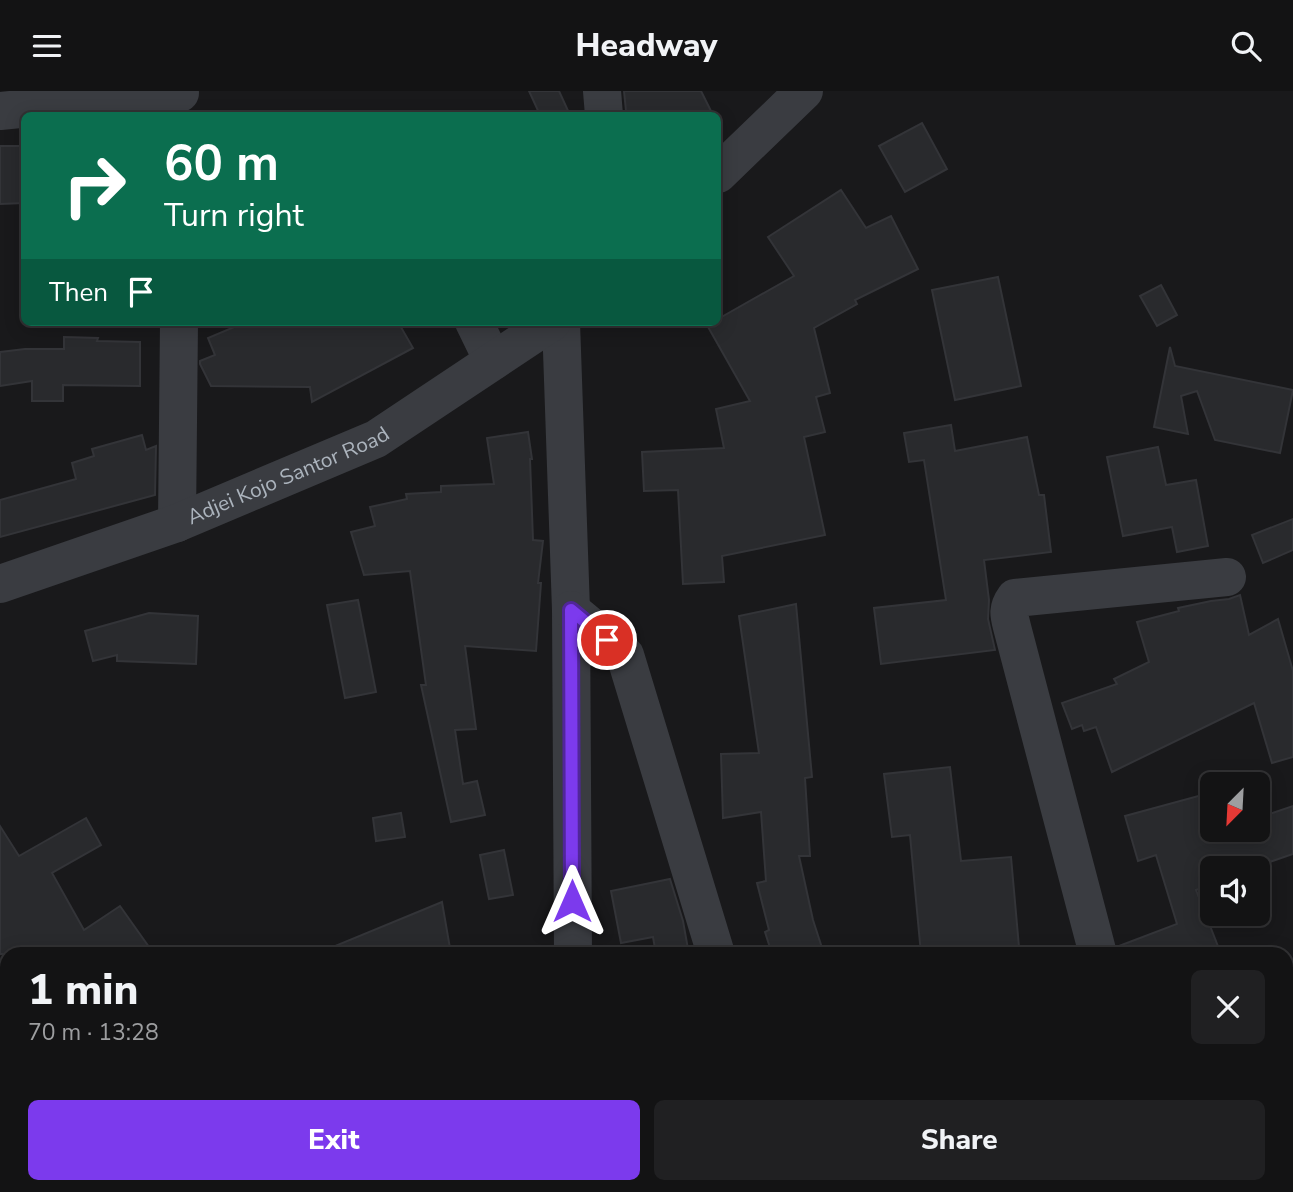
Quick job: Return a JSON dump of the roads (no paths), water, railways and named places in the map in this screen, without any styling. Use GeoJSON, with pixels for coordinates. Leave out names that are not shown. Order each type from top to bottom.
{"type":"FeatureCollection","features":[{"type":"Feature","properties":{"kind":"street"},"geometry":{"type":"LineString","coordinates":[[602,91],[604,112]]}},
{"type":"Feature","properties":{"kind":"street"},"geometry":{"type":"LineString","coordinates":[[721,171],[804,91]]}},
{"type":"Feature","properties":{"kind":"street"},"geometry":{"type":"LineString","coordinates":[[0,111],[180,100]]}},
{"type":"Feature","properties":{"kind":"street"},"geometry":{"type":"LineString","coordinates":[[177,523],[178,326]]}},
{"type":"Feature","properties":{"kind":"street"},"geometry":{"type":"LineString","coordinates":[[476,326],[493,361]]}},
{"type":"Feature","properties":{"kind":"street","name":"Adjei Kojo Santor Road"},"geometry":{"type":"LineString","coordinates":[[0,585],[177,523],[376,439],[546,326]]}},
{"type":"Feature","properties":{"kind":"street"},"geometry":{"type":"LineString","coordinates":[[561,326],[571,610],[573,947]]}},
{"type":"Feature","properties":{"kind":"street"},"geometry":{"type":"LineString","coordinates":[[1096,947],[1009,616],[1009,605],[1015,598],[1227,577]]}},
{"type":"Feature","properties":{"kind":"street"},"geometry":{"type":"LineString","coordinates":[[571,610],[625,655],[714,947]]}}]}
